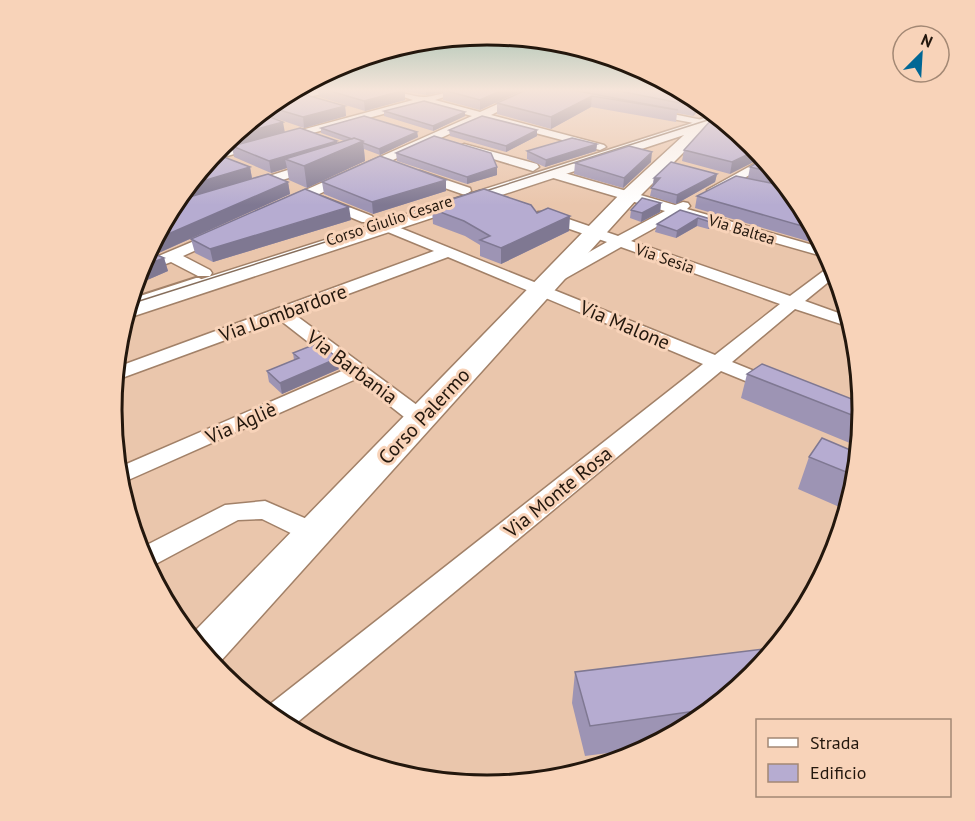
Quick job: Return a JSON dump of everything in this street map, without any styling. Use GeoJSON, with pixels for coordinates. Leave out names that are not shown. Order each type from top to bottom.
{"type":"FeatureCollection","features":[{"type":"Feature","properties":{"kind":"main road"},"geometry":{"type":"LineString","coordinates":[[629,143],[676,128]]}},
{"type":"Feature","properties":{"kind":"main road","name":"Corso Palermo"},"geometry":{"type":"LineString","coordinates":[[208,645],[547,285],[605,235],[629,196],[669,164],[696,128]]}},
{"type":"Feature","properties":{"kind":"main road"},"geometry":{"type":"LineString","coordinates":[[629,143],[669,164]]}},
{"type":"Feature","properties":{"kind":"main road","name":"Corso Giulio Cesare"},"geometry":{"type":"LineString","coordinates":[[141,293],[367,219],[465,191],[600,147],[629,143]]}},
{"type":"Feature","properties":{"kind":"main road","name":"Corso Giulio Cesare"},"geometry":{"type":"LineString","coordinates":[[136,308],[485,194],[554,174],[629,143]]}},
{"type":"Feature","properties":{"kind":"street"},"geometry":{"type":"LineString","coordinates":[[289,128],[326,141]]}},
{"type":"Feature","properties":{"kind":"street"},"geometry":{"type":"LineString","coordinates":[[229,152],[320,128]]}},
{"type":"Feature","properties":{"kind":"street"},"geometry":{"type":"LineString","coordinates":[[275,209],[453,128]]}},
{"type":"Feature","properties":{"kind":"street"},"geometry":{"type":"LineString","coordinates":[[532,128],[600,147]]}},
{"type":"Feature","properties":{"kind":"street"},"geometry":{"type":"LineString","coordinates":[[413,131],[533,168]]}},
{"type":"Feature","properties":{"kind":"street"},"geometry":{"type":"LineString","coordinates":[[364,155],[465,191]]}},
{"type":"Feature","properties":{"kind":"street"},"geometry":{"type":"LineString","coordinates":[[222,159],[234,164]]}},
{"type":"Feature","properties":{"kind":"street"},"geometry":{"type":"LineString","coordinates":[[240,189],[327,162]]}},
{"type":"Feature","properties":{"kind":"street"},"geometry":{"type":"LineString","coordinates":[[605,235],[677,210],[758,166]]}},
{"type":"Feature","properties":{"kind":"street"},"geometry":{"type":"LineString","coordinates":[[252,172],[367,219]]}},
{"type":"Feature","properties":{"kind":"street","name":"Via Baltea"},"geometry":{"type":"LineString","coordinates":[[554,174],[816,251]]}},
{"type":"Feature","properties":{"kind":"street"},"geometry":{"type":"LineString","coordinates":[[710,175],[749,185]]}},
{"type":"Feature","properties":{"kind":"street"},"geometry":{"type":"LineString","coordinates":[[485,194],[504,201]]}},
{"type":"Feature","properties":{"kind":"street","name":"Via Sesia"},"geometry":{"type":"LineString","coordinates":[[525,209],[605,235],[842,320]]}},
{"type":"Feature","properties":{"kind":"street","name":"Via Malone"},"geometry":{"type":"LineString","coordinates":[[388,227],[447,252],[547,285],[717,363],[789,392]]}},
{"type":"Feature","properties":{"kind":"street"},"geometry":{"type":"LineString","coordinates":[[153,264],[233,228]]}},
{"type":"Feature","properties":{"kind":"street","name":"Via Lombardore"},"geometry":{"type":"LineString","coordinates":[[124,371],[447,252]]}},
{"type":"Feature","properties":{"kind":"street"},"geometry":{"type":"LineString","coordinates":[[171,256],[204,273]]}},
{"type":"Feature","properties":{"kind":"street","name":"Via Monte Rosa"},"geometry":{"type":"LineString","coordinates":[[283,713],[826,275]]}},
{"type":"Feature","properties":{"kind":"street","name":"Via Barbania"},"geometry":{"type":"LineString","coordinates":[[283,314],[421,419]]}},
{"type":"Feature","properties":{"kind":"street","name":"Via Agliè"},"geometry":{"type":"LineString","coordinates":[[127,472],[357,371]]}},
{"type":"Feature","properties":{"kind":"street"},"geometry":{"type":"LineString","coordinates":[[152,554],[234,511],[266,510],[314,533]]}},
{"type":"Feature","properties":{"kind":"street"},"geometry":{"type":"LineString","coordinates":[[220,658],[253,619],[257,611],[249,602]]}},
{"type":"Feature","properties":{"kind":"lane","name":"Corso Giulio Cesare"},"geometry":{"type":"LineString","coordinates":[[139,298],[629,143]]}},
{"type":"Feature","properties":{"kind":"building"},"geometry":{"type":"Polygon","coordinates":[[[299,128],[337,141],[269,161],[235,147],[299,128]]]}},
{"type":"Feature","properties":{"kind":"building"},"geometry":{"type":"Polygon","coordinates":[[[322,128],[405,128],[417,132],[379,149],[363,141],[322,128]]]}},
{"type":"Feature","properties":{"kind":"building"},"geometry":{"type":"Polygon","coordinates":[[[530,128],[537,130],[506,146],[449,130],[530,128]]]}},
{"type":"Feature","properties":{"kind":"building"},"geometry":{"type":"Polygon","coordinates":[[[704,128],[719,128],[748,154],[732,162],[684,150],[704,128]]]}},
{"type":"Feature","properties":{"kind":"building"},"geometry":{"type":"Polygon","coordinates":[[[434,136],[491,153],[497,167],[467,177],[396,153],[434,136]]]}},
{"type":"Feature","properties":{"kind":"building"},"geometry":{"type":"Polygon","coordinates":[[[354,138],[363,141],[304,166],[285,159],[354,138]]]}},
{"type":"Feature","properties":{"kind":"building"},"geometry":{"type":"Polygon","coordinates":[[[572,138],[597,144],[546,160],[527,151],[572,138]]]}},
{"type":"Feature","properties":{"kind":"building"},"geometry":{"type":"Polygon","coordinates":[[[629,146],[652,152],[624,178],[575,163],[629,146]]]}},
{"type":"Feature","properties":{"kind":"building"},"geometry":{"type":"Polygon","coordinates":[[[380,156],[446,180],[372,202],[322,182],[380,156]]]}},
{"type":"Feature","properties":{"kind":"building"},"geometry":{"type":"Polygon","coordinates":[[[224,157],[250,167],[204,181],[224,157]]]}},
{"type":"Feature","properties":{"kind":"building"},"geometry":{"type":"Polygon","coordinates":[[[671,162],[717,174],[677,195],[651,188],[660,178],[654,178],[671,162]]]}},
{"type":"Feature","properties":{"kind":"building"},"geometry":{"type":"Polygon","coordinates":[[[756,163],[762,170],[750,167],[756,163]]]}},
{"type":"Feature","properties":{"kind":"building"},"geometry":{"type":"Polygon","coordinates":[[[268,174],[288,182],[168,234],[192,196],[268,174]]]}},
{"type":"Feature","properties":{"kind":"building"},"geometry":{"type":"Polygon","coordinates":[[[736,176],[773,184],[803,226],[697,196],[736,176]]]}},
{"type":"Feature","properties":{"kind":"building"},"geometry":{"type":"Polygon","coordinates":[[[305,189],[349,207],[210,249],[191,239],[305,189]]]}},
{"type":"Feature","properties":{"kind":"building"},"geometry":{"type":"Polygon","coordinates":[[[484,189],[531,205],[537,213],[548,208],[570,216],[501,248],[480,240],[490,236],[464,221],[432,209],[437,204],[484,189]]]}},
{"type":"Feature","properties":{"kind":"building"},"geometry":{"type":"Polygon","coordinates":[[[642,198],[661,203],[642,213],[631,210],[642,198]]]}},
{"type":"Feature","properties":{"kind":"building"},"geometry":{"type":"Polygon","coordinates":[[[680,210],[714,220],[710,222],[698,218],[677,231],[657,224],[680,210]]]}},
{"type":"Feature","properties":{"kind":"building"},"geometry":{"type":"Polygon","coordinates":[[[157,255],[164,258],[154,262],[157,255]]]}},
{"type":"Feature","properties":{"kind":"building"},"geometry":{"type":"Polygon","coordinates":[[[318,343],[338,358],[280,383],[267,371],[299,358],[293,353],[318,343]]]}},
{"type":"Feature","properties":{"kind":"building"},"geometry":{"type":"Polygon","coordinates":[[[762,364],[853,399],[853,415],[747,374],[762,364]]]}},
{"type":"Feature","properties":{"kind":"building"},"geometry":{"type":"Polygon","coordinates":[[[822,438],[851,450],[848,473],[809,457],[822,438]]]}},
{"type":"Feature","properties":{"kind":"building"},"geometry":{"type":"Polygon","coordinates":[[[764,649],[746,669],[695,711],[590,726],[575,672],[764,649]]]}},
{"type":"Feature","properties":{"kind":"tram line"},"geometry":{"type":"LineString","coordinates":[[473,195],[682,128]]}},
{"type":"Feature","properties":{"kind":"tram line"},"geometry":{"type":"LineString","coordinates":[[440,203],[480,190]]}},
{"type":"Feature","properties":{"kind":"tram line"},"geometry":{"type":"LineString","coordinates":[[138,301],[448,203]]}}]}
